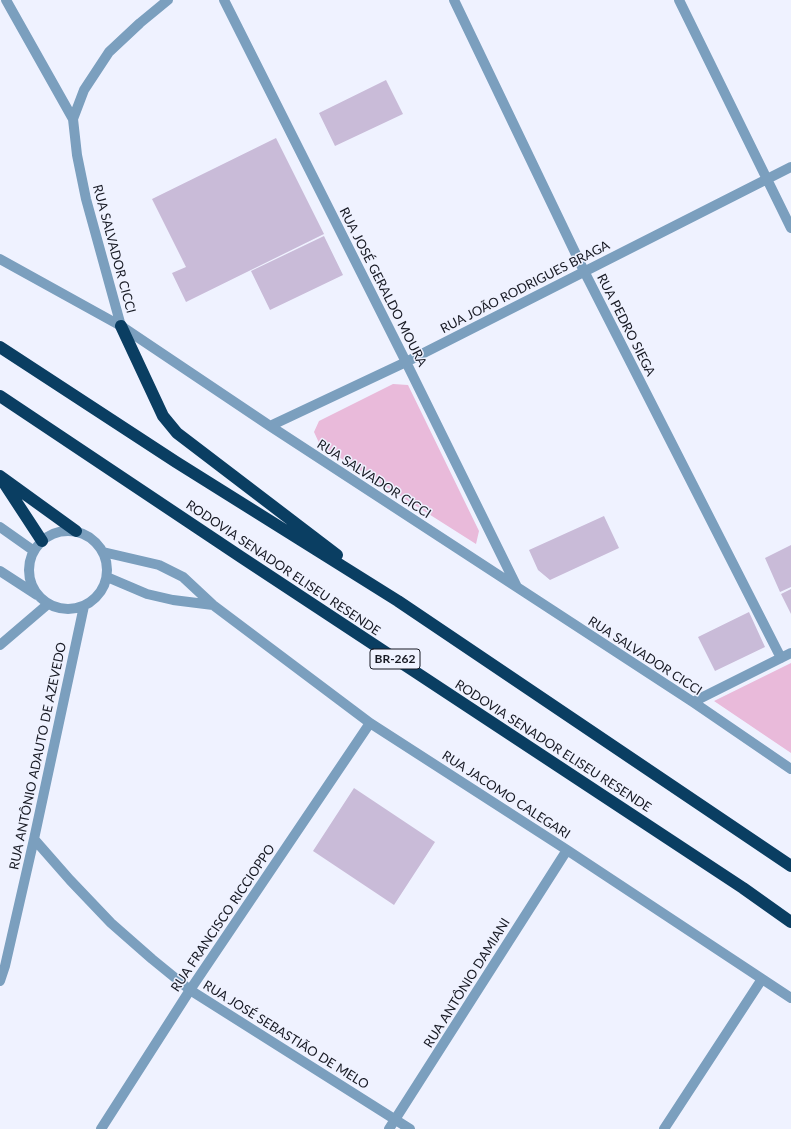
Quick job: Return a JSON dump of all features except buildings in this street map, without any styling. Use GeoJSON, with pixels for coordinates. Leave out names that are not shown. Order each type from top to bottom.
{"type":"FeatureCollection","features":[{"type":"Feature","properties":{"kind":"highway"},"geometry":{"type":"LineString","coordinates":[[121,326],[163,416],[177,433],[398,601]]}},
{"type":"Feature","properties":{"kind":"highway"},"geometry":{"type":"LineString","coordinates":[[0,347],[176,462],[398,601],[791,866]]}},
{"type":"Feature","properties":{"kind":"highway","name":"RODOVIA SENADOR ELISEU RESENDE"},"geometry":{"type":"LineString","coordinates":[[0,396],[743,888],[791,922]]}},
{"type":"Feature","properties":{"kind":"highway"},"geometry":{"type":"LineString","coordinates":[[0,476],[76,531]]}},
{"type":"Feature","properties":{"kind":"highway"},"geometry":{"type":"LineString","coordinates":[[0,476],[42,540]]}},
{"type":"Feature","properties":{"kind":"street","name":"RUA SALVADOR CICCI"},"geometry":{"type":"LineString","coordinates":[[6,0],[73,119],[77,155],[86,199],[121,326],[270,426],[693,702],[791,769]]}},
{"type":"Feature","properties":{"kind":"street","name":"RUA SALVADOR CICCI"},"geometry":{"type":"LineString","coordinates":[[73,119],[84,90],[109,52],[140,23],[168,0]]}},
{"type":"Feature","properties":{"kind":"street","name":"RUA JOSÉ GERALDO MOURA"},"geometry":{"type":"LineString","coordinates":[[224,0],[517,587]]}},
{"type":"Feature","properties":{"kind":"street","name":"RUA PEDRO SIEGA"},"geometry":{"type":"LineString","coordinates":[[454,0],[584,271],[782,658]]}},
{"type":"Feature","properties":{"kind":"street"},"geometry":{"type":"LineString","coordinates":[[679,0],[791,228]]}},
{"type":"Feature","properties":{"kind":"street","name":"RUA JOÃO RODRIGUES BRAGA"},"geometry":{"type":"LineString","coordinates":[[270,426],[406,362],[791,167]]}},
{"type":"Feature","properties":{"kind":"street"},"geometry":{"type":"LineString","coordinates":[[0,259],[121,326]]}},
{"type":"Feature","properties":{"kind":"street"},"geometry":{"type":"LineString","coordinates":[[0,527],[34,551]]}},
{"type":"Feature","properties":{"kind":"street"},"geometry":{"type":"LineString","coordinates":[[0,571],[39,596],[48,604],[59,608],[72,609],[84,606],[94,600],[102,589],[106,577],[107,564],[103,552],[96,543],[87,535],[76,531],[64,531],[53,534],[42,540],[34,551],[30,563],[29,576],[33,587],[39,596]]}},
{"type":"Feature","properties":{"kind":"street","name":"RUA JACOMO CALEGARI"},"geometry":{"type":"LineString","coordinates":[[103,552],[159,565],[183,577],[213,605],[370,723],[567,850],[791,998]]}},
{"type":"Feature","properties":{"kind":"street","name":"RUA JACOMO CALEGARI"},"geometry":{"type":"LineString","coordinates":[[106,577],[147,594],[173,600],[213,605]]}},
{"type":"Feature","properties":{"kind":"street"},"geometry":{"type":"LineString","coordinates":[[0,645],[48,604]]}},
{"type":"Feature","properties":{"kind":"street","name":"RUA ANTÔNIO ADAUTO DE AZEVEDO"},"geometry":{"type":"LineString","coordinates":[[0,982],[3,963],[34,839],[84,606]]}},
{"type":"Feature","properties":{"kind":"street"},"geometry":{"type":"LineString","coordinates":[[693,702],[791,653]]}},
{"type":"Feature","properties":{"kind":"street","name":"RUA FRANCISCO RICCIOPPO"},"geometry":{"type":"LineString","coordinates":[[101,1129],[190,990],[370,723]]}},
{"type":"Feature","properties":{"kind":"street","name":"RUA JOSÉ SEBASTIÃO DE MELO"},"geometry":{"type":"LineString","coordinates":[[34,839],[111,923],[190,990],[410,1129]]}},
{"type":"Feature","properties":{"kind":"street","name":"RUA ANTÔNIO DAMIANI"},"geometry":{"type":"LineString","coordinates":[[389,1129],[567,850]]}},
{"type":"Feature","properties":{"kind":"street"},"geometry":{"type":"LineString","coordinates":[[664,1129],[762,979]]}},
{"type":"Feature","properties":{"kind":"shaded area"},"geometry":{"type":"Polygon","coordinates":[[[393,384],[408,385],[479,531],[476,544],[320,445],[314,432],[319,421],[393,384]]]}},
{"type":"Feature","properties":{"kind":"shaded area"},"geometry":{"type":"Polygon","coordinates":[[[791,663],[791,753],[714,701],[791,663]]]}}]}
